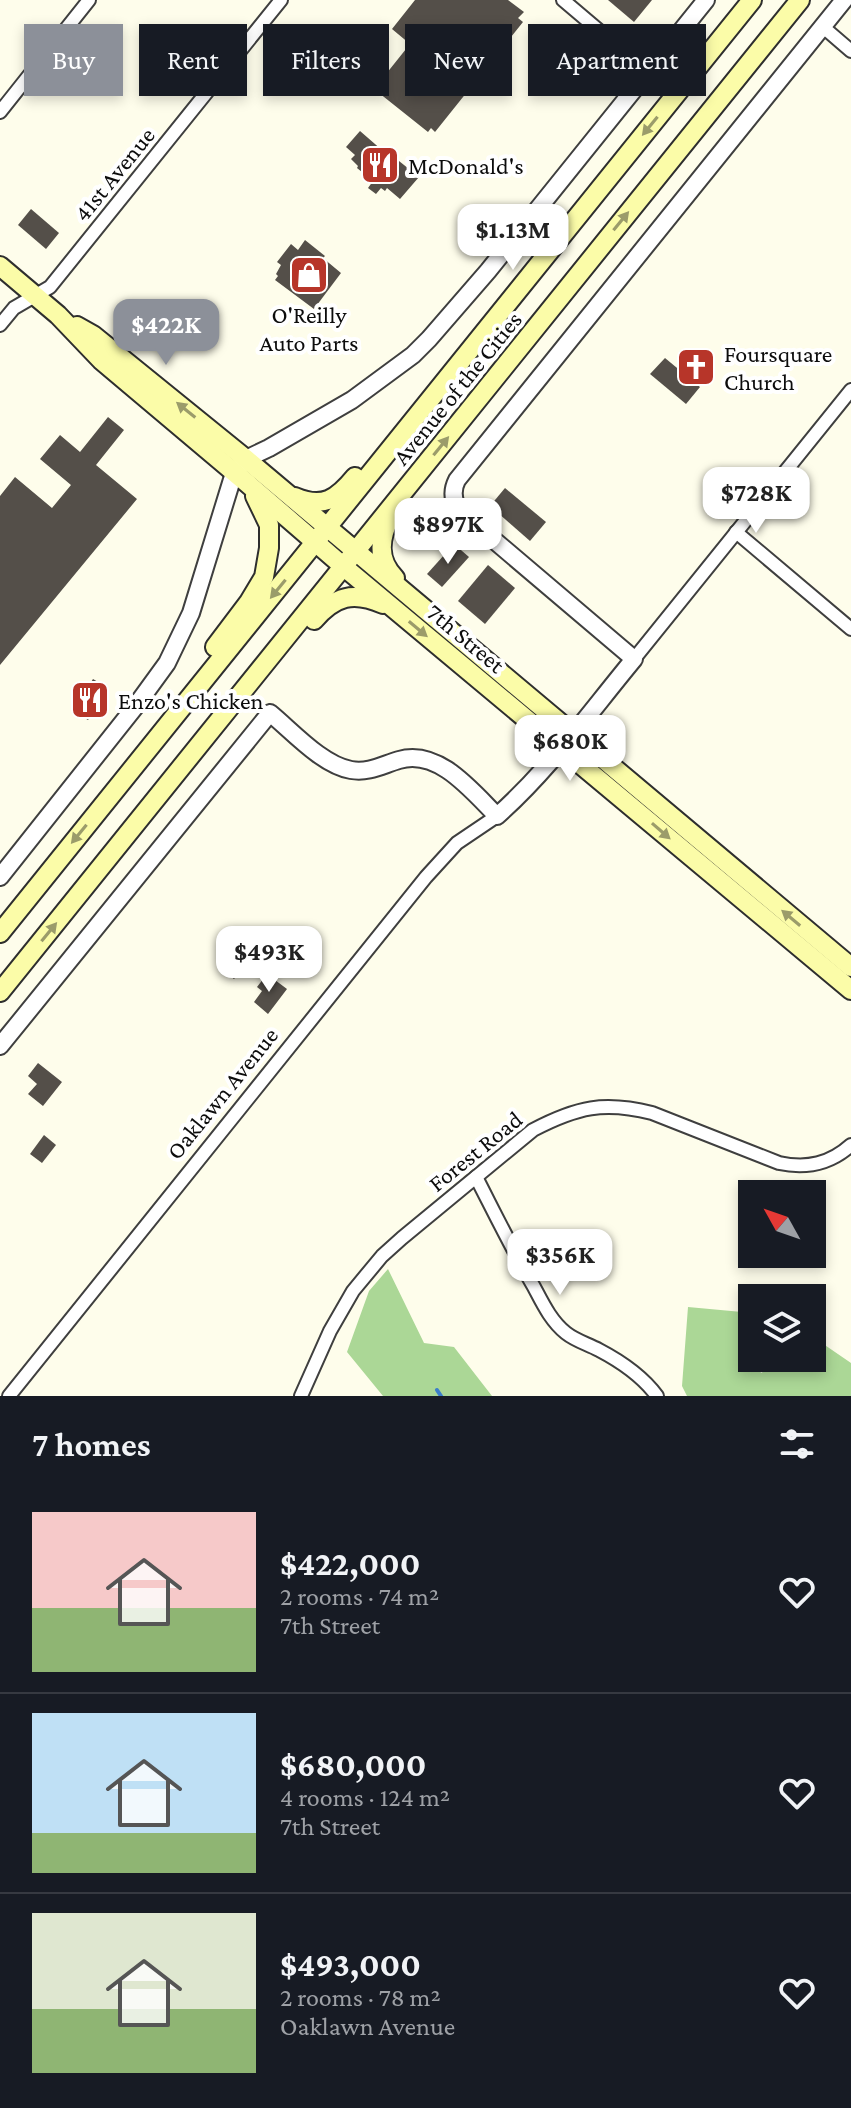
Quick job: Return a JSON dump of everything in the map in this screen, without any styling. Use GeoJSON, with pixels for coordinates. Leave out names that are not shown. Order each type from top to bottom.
{"type":"FeatureCollection","features":[{"type":"Feature","properties":{"kind":"main road","name":"Avenue of the Cities"},"geometry":{"type":"LineString","coordinates":[[0,933],[752,0]]}},
{"type":"Feature","properties":{"kind":"main road","name":"Avenue of the Cities"},"geometry":{"type":"LineString","coordinates":[[0,992],[800,0]]}},
{"type":"Feature","properties":{"kind":"main road","name":"7th Street"},"geometry":{"type":"LineString","coordinates":[[0,266],[58,315],[93,335],[243,472],[350,560],[431,614],[567,741],[851,990]]}},
{"type":"Feature","properties":{"kind":"main road"},"geometry":{"type":"LineString","coordinates":[[283,491],[317,503],[330,499],[346,488],[412,405],[485,332]]}},
{"type":"Feature","properties":{"kind":"main road","name":"7th Street"},"geometry":{"type":"LineString","coordinates":[[243,472],[283,491],[321,535]]}},
{"type":"Feature","properties":{"kind":"main road"},"geometry":{"type":"LineString","coordinates":[[102,807],[166,711],[229,629],[264,577],[269,525],[243,472]]}},
{"type":"Feature","properties":{"kind":"main road"},"geometry":{"type":"LineString","coordinates":[[403,493],[386,525],[380,549],[391,575],[431,614]]}},
{"type":"Feature","properties":{"kind":"main road","name":"7th Street"},"geometry":{"type":"LineString","coordinates":[[350,560],[393,608],[567,741],[851,967]]}},
{"type":"Feature","properties":{"kind":"main road"},"geometry":{"type":"LineString","coordinates":[[196,750],[262,684],[326,607],[341,599],[360,596],[393,608]]}},
{"type":"Feature","properties":{"kind":"street"},"geometry":{"type":"LineString","coordinates":[[0,112],[89,0]]}},
{"type":"Feature","properties":{"kind":"street","name":"41st Avenue"},"geometry":{"type":"LineString","coordinates":[[0,325],[14,308],[52,285],[281,0]]}},
{"type":"Feature","properties":{"kind":"street"},"geometry":{"type":"LineString","coordinates":[[563,0],[591,24]]}},
{"type":"Feature","properties":{"kind":"street","name":"Avenue of the Cities"},"geometry":{"type":"LineString","coordinates":[[687,24],[706,0]]}},
{"type":"Feature","properties":{"kind":"street"},"geometry":{"type":"LineString","coordinates":[[634,659],[458,509],[453,495],[457,480],[844,0]]}},
{"type":"Feature","properties":{"kind":"street"},"geometry":{"type":"LineString","coordinates":[[822,26],[851,51]]}},
{"type":"Feature","properties":{"kind":"street","name":"Avenue of the Cities"},"geometry":{"type":"LineString","coordinates":[[243,472],[269,448],[352,400],[413,355],[488,271],[629,96]]}},
{"type":"Feature","properties":{"kind":"street","name":"Oaklawn Avenue"},"geometry":{"type":"LineString","coordinates":[[9,1396],[426,877],[457,843],[497,816],[530,785],[851,390]]}},
{"type":"Feature","properties":{"kind":"street"},"geometry":{"type":"LineString","coordinates":[[0,877],[167,663],[191,613],[243,472]]}},
{"type":"Feature","properties":{"kind":"street"},"geometry":{"type":"LineString","coordinates":[[736,532],[851,629]]}},
{"type":"Feature","properties":{"kind":"street"},"geometry":{"type":"LineString","coordinates":[[0,1046],[270,713],[331,763],[349,770],[371,770],[407,758],[434,762],[456,777],[497,816]]}},
{"type":"Feature","properties":{"kind":"street","name":"Forest Road"},"geometry":{"type":"LineString","coordinates":[[301,1396],[330,1331],[361,1279],[382,1256],[533,1130],[565,1115],[618,1106],[652,1113],[792,1166],[818,1165],[851,1145]]}},
{"type":"Feature","properties":{"kind":"street"},"geometry":{"type":"LineString","coordinates":[[476,1177],[516,1256],[557,1325],[579,1342],[597,1348],[620,1363],[642,1379],[657,1396]]}},
{"type":"Feature","properties":{"kind":"green space"},"geometry":{"type":"Polygon","coordinates":[[[388,1269],[424,1343],[454,1347],[492,1396],[383,1396],[347,1352],[369,1291],[388,1269]]]}},
{"type":"Feature","properties":{"kind":"green space"},"geometry":{"type":"Polygon","coordinates":[[[688,1307],[738,1312],[738,1372],[826,1372],[826,1346],[851,1363],[851,1396],[687,1396],[682,1386],[688,1307]]]}},
{"type":"Feature","properties":{"kind":"building"},"geometry":{"type":"Polygon","coordinates":[[[415,0],[508,0],[524,12],[518,18],[523,22],[512,36],[512,24],[405,24],[405,40],[392,29],[415,0]]]}},
{"type":"Feature","properties":{"kind":"building"},"geometry":{"type":"Polygon","coordinates":[[[608,0],[652,0],[634,22],[608,0]]]}},
{"type":"Feature","properties":{"kind":"building"},"geometry":{"type":"Polygon","coordinates":[[[405,50],[405,96],[464,96],[435,132],[431,128],[428,132],[383,96],[389,96],[389,70],[405,50]]]}},
{"type":"Feature","properties":{"kind":"building","name":"McDonald's"},"geometry":{"type":"Polygon","coordinates":[[[360,131],[398,164],[399,161],[419,177],[400,199],[387,188],[385,191],[381,188],[376,194],[368,188],[373,181],[357,168],[351,159],[355,155],[346,147],[360,131]]]}},
{"type":"Feature","properties":{"kind":"building"},"geometry":{"type":"Polygon","coordinates":[[[31,209],[59,233],[46,249],[18,225],[31,209]]]}},
{"type":"Feature","properties":{"kind":"building","name":"O'Reilly Auto Parts"},"geometry":{"type":"Polygon","coordinates":[[[305,240],[341,273],[314,309],[275,280],[281,265],[277,262],[291,244],[298,250],[305,240]]]}},
{"type":"Feature","properties":{"kind":"building"},"geometry":{"type":"Polygon","coordinates":[[[665,358],[700,387],[686,404],[650,374],[665,358]]]}},
{"type":"Feature","properties":{"kind":"building"},"geometry":{"type":"Polygon","coordinates":[[[108,417],[124,430],[96,465],[137,499],[0,665],[0,496],[15,477],[52,508],[71,485],[40,459],[60,435],[80,452],[108,417]]]}},
{"type":"Feature","properties":{"kind":"building"},"geometry":{"type":"Polygon","coordinates":[[[505,488],[546,522],[530,541],[490,506],[505,488]]]}},
{"type":"Feature","properties":{"kind":"building"},"geometry":{"type":"Polygon","coordinates":[[[454,544],[469,557],[442,587],[427,574],[454,544]]]}},
{"type":"Feature","properties":{"kind":"building"},"geometry":{"type":"Polygon","coordinates":[[[488,565],[515,588],[485,624],[458,601],[488,565]]]}},
{"type":"Feature","properties":{"kind":"building","name":"Enzo's Chicken"},"geometry":{"type":"Polygon","coordinates":[[[93,679],[108,688],[88,720],[73,711],[93,679]]]}},
{"type":"Feature","properties":{"kind":"building"},"geometry":{"type":"Polygon","coordinates":[[[234,956],[246,965],[234,979],[222,970],[234,956]]]}},
{"type":"Feature","properties":{"kind":"building"},"geometry":{"type":"Polygon","coordinates":[[[267,974],[287,989],[268,1014],[254,1002],[262,991],[257,987],[267,974]]]}},
{"type":"Feature","properties":{"kind":"building"},"geometry":{"type":"Polygon","coordinates":[[[38,1063],[62,1082],[43,1106],[28,1094],[37,1084],[28,1076],[38,1063]]]}},
{"type":"Feature","properties":{"kind":"building"},"geometry":{"type":"Polygon","coordinates":[[[44,1135],[56,1145],[42,1163],[30,1154],[44,1135]]]}},
{"type":"Feature","properties":{"kind":"waterway"},"geometry":{"type":"LineString","coordinates":[[437,1390],[441,1396]]}},
{"type":"Feature","properties":{"kind":"place","name":"McDonald's"},"geometry":{"type":"Point","coordinates":[380,165]}},
{"type":"Feature","properties":{"kind":"place","name":"O'Reilly Auto Parts"},"geometry":{"type":"Point","coordinates":[309,275]}},
{"type":"Feature","properties":{"kind":"place","name":"Foursquare Church"},"geometry":{"type":"Point","coordinates":[696,367]}},
{"type":"Feature","properties":{"kind":"place","name":"Enzo's Chicken"},"geometry":{"type":"Point","coordinates":[90,700]}}]}
